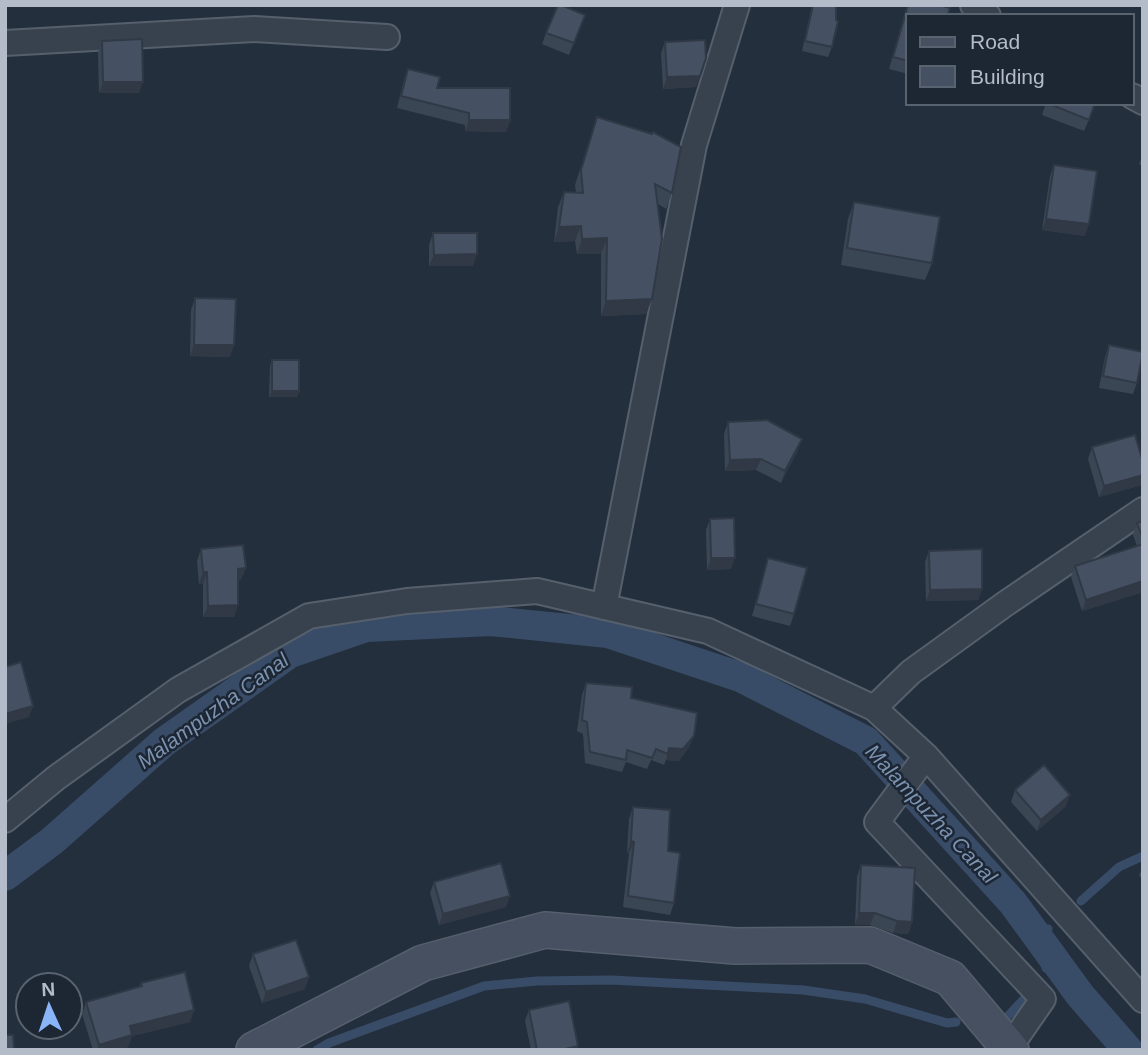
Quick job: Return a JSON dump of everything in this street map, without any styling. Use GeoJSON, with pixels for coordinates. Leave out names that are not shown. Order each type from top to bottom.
{"type":"FeatureCollection","features":[{"type":"Feature","properties":{"kind":"main road"},"geometry":{"type":"LineString","coordinates":[[254,1050],[423,963],[545,930],[735,946],[870,945],[950,978],[1010,1049]]}},
{"type":"Feature","properties":{"kind":"street"},"geometry":{"type":"LineString","coordinates":[[604,607],[694,145],[737,5]]}},
{"type":"Feature","properties":{"kind":"street"},"geometry":{"type":"LineString","coordinates":[[5,43],[254,29],[387,37]]}},
{"type":"Feature","properties":{"kind":"street"},"geometry":{"type":"LineString","coordinates":[[874,708],[911,672],[1143,510]]}},
{"type":"Feature","properties":{"kind":"street"},"geometry":{"type":"LineString","coordinates":[[5,820],[57,778],[178,690],[309,616],[407,601],[537,591],[708,631],[874,708],[926,756],[1143,1000]]}},
{"type":"Feature","properties":{"kind":"street"},"geometry":{"type":"LineString","coordinates":[[926,756],[877,822],[1043,999],[1010,1049]]}},
{"type":"Feature","properties":{"kind":"building"},"geometry":{"type":"Polygon","coordinates":[[[558,5],[585,15],[574,43],[546,33],[558,5]]]}},
{"type":"Feature","properties":{"kind":"building"},"geometry":{"type":"Polygon","coordinates":[[[813,5],[836,5],[838,21],[832,47],[805,41],[813,5]]]}},
{"type":"Feature","properties":{"kind":"building"},"geometry":{"type":"Polygon","coordinates":[[[908,5],[939,5],[950,8],[948,14],[906,14],[906,60],[893,57],[908,5]]]}},
{"type":"Feature","properties":{"kind":"building"},"geometry":{"type":"Polygon","coordinates":[[[142,39],[143,82],[103,82],[102,41],[142,39]]]}},
{"type":"Feature","properties":{"kind":"building"},"geometry":{"type":"Polygon","coordinates":[[[705,40],[706,58],[700,76],[667,77],[665,42],[705,40]]]}},
{"type":"Feature","properties":{"kind":"building"},"geometry":{"type":"Polygon","coordinates":[[[408,69],[440,77],[437,88],[510,88],[510,120],[469,120],[469,113],[401,96],[408,69]]]}},
{"type":"Feature","properties":{"kind":"building"},"geometry":{"type":"Polygon","coordinates":[[[1052,105],[1094,105],[1089,120],[1052,105]]]}},
{"type":"Feature","properties":{"kind":"building"},"geometry":{"type":"Polygon","coordinates":[[[597,117],[652,134],[653,132],[681,147],[672,193],[655,184],[662,239],[652,299],[606,301],[607,238],[582,239],[581,226],[559,227],[564,192],[583,193],[581,170],[597,117]]]}},
{"type":"Feature","properties":{"kind":"building"},"geometry":{"type":"Polygon","coordinates":[[[1054,165],[1097,171],[1089,224],[1046,219],[1054,165]]]}},
{"type":"Feature","properties":{"kind":"building"},"geometry":{"type":"Polygon","coordinates":[[[854,202],[940,217],[932,263],[847,248],[854,202]]]}},
{"type":"Feature","properties":{"kind":"building"},"geometry":{"type":"Polygon","coordinates":[[[433,233],[477,233],[477,254],[434,255],[433,233]]]}},
{"type":"Feature","properties":{"kind":"building"},"geometry":{"type":"Polygon","coordinates":[[[195,298],[236,299],[234,345],[194,345],[195,298]]]}},
{"type":"Feature","properties":{"kind":"building"},"geometry":{"type":"Polygon","coordinates":[[[1109,345],[1143,352],[1137,383],[1103,376],[1109,345]]]}},
{"type":"Feature","properties":{"kind":"building"},"geometry":{"type":"Polygon","coordinates":[[[272,360],[299,360],[299,391],[272,391],[272,360]]]}},
{"type":"Feature","properties":{"kind":"building"},"geometry":{"type":"Polygon","coordinates":[[[767,420],[802,439],[785,471],[761,459],[730,460],[728,422],[767,420]]]}},
{"type":"Feature","properties":{"kind":"building"},"geometry":{"type":"Polygon","coordinates":[[[1135,435],[1143,462],[1143,475],[1104,486],[1092,447],[1135,435]]]}},
{"type":"Feature","properties":{"kind":"building"},"geometry":{"type":"Polygon","coordinates":[[[734,518],[735,558],[711,558],[710,519],[734,518]]]}},
{"type":"Feature","properties":{"kind":"building"},"geometry":{"type":"Polygon","coordinates":[[[1143,521],[1143,539],[1137,523],[1143,521]]]}},
{"type":"Feature","properties":{"kind":"building"},"geometry":{"type":"Polygon","coordinates":[[[1143,544],[1143,581],[1086,600],[1075,566],[1143,544]]]}},
{"type":"Feature","properties":{"kind":"building"},"geometry":{"type":"Polygon","coordinates":[[[243,545],[246,568],[238,569],[238,605],[208,606],[207,572],[203,572],[201,549],[243,545]]]}},
{"type":"Feature","properties":{"kind":"building"},"geometry":{"type":"Polygon","coordinates":[[[982,549],[982,589],[930,590],[929,551],[982,549]]]}},
{"type":"Feature","properties":{"kind":"building"},"geometry":{"type":"Polygon","coordinates":[[[768,558],[807,568],[794,614],[756,604],[768,558]]]}},
{"type":"Feature","properties":{"kind":"building"},"geometry":{"type":"Polygon","coordinates":[[[21,662],[33,706],[5,714],[5,667],[21,662]]]}},
{"type":"Feature","properties":{"kind":"building"},"geometry":{"type":"Polygon","coordinates":[[[586,683],[632,687],[631,698],[697,713],[694,736],[683,749],[669,748],[668,754],[656,749],[652,758],[627,750],[626,760],[590,752],[587,722],[582,720],[586,683]]]}},
{"type":"Feature","properties":{"kind":"building"},"geometry":{"type":"Polygon","coordinates":[[[1044,765],[1070,795],[1041,820],[1015,790],[1044,765]]]}},
{"type":"Feature","properties":{"kind":"building"},"geometry":{"type":"Polygon","coordinates":[[[633,807],[670,810],[668,851],[680,853],[674,903],[628,896],[634,842],[631,841],[633,807]]]}},
{"type":"Feature","properties":{"kind":"building"},"geometry":{"type":"Polygon","coordinates":[[[501,863],[510,896],[443,914],[434,882],[501,863]]]}},
{"type":"Feature","properties":{"kind":"building"},"geometry":{"type":"Polygon","coordinates":[[[861,865],[915,868],[912,922],[897,921],[875,913],[859,913],[861,865]]]}},
{"type":"Feature","properties":{"kind":"building"},"geometry":{"type":"Polygon","coordinates":[[[296,940],[309,977],[266,992],[253,954],[296,940]]]}},
{"type":"Feature","properties":{"kind":"building"},"geometry":{"type":"Polygon","coordinates":[[[185,972],[194,1010],[130,1026],[132,1035],[99,1045],[86,1002],[142,986],[141,983],[185,972]]]}},
{"type":"Feature","properties":{"kind":"building"},"geometry":{"type":"Polygon","coordinates":[[[569,1001],[578,1046],[561,1050],[537,1050],[529,1010],[569,1001]]]}},
{"type":"Feature","properties":{"kind":"building"},"geometry":{"type":"Polygon","coordinates":[[[5,1035],[13,1035],[14,1050],[5,1050],[5,1035]]]}},
{"type":"Feature","properties":{"kind":"waterway","name":"Malampuzha Canal"},"geometry":{"type":"LineString","coordinates":[[5,876],[52,841],[164,742],[290,653],[366,627],[491,621],[608,633],[740,677],[866,741],[1013,903],[1080,995],[1128,1050]]}},
{"type":"Feature","properties":{"kind":"waterway"},"geometry":{"type":"LineString","coordinates":[[1081,901],[1119,867],[1143,856]]}},
{"type":"Feature","properties":{"kind":"waterway"},"geometry":{"type":"LineString","coordinates":[[1046,968],[1057,948],[1044,932],[1048,929]]}},
{"type":"Feature","properties":{"kind":"waterway"},"geometry":{"type":"LineString","coordinates":[[317,1050],[329,1043],[484,986],[537,981],[611,980],[803,990],[865,999],[947,1023],[956,1022]]}},
{"type":"Feature","properties":{"kind":"waterway"},"geometry":{"type":"LineString","coordinates":[[1008,1016],[1024,999]]}}]}
